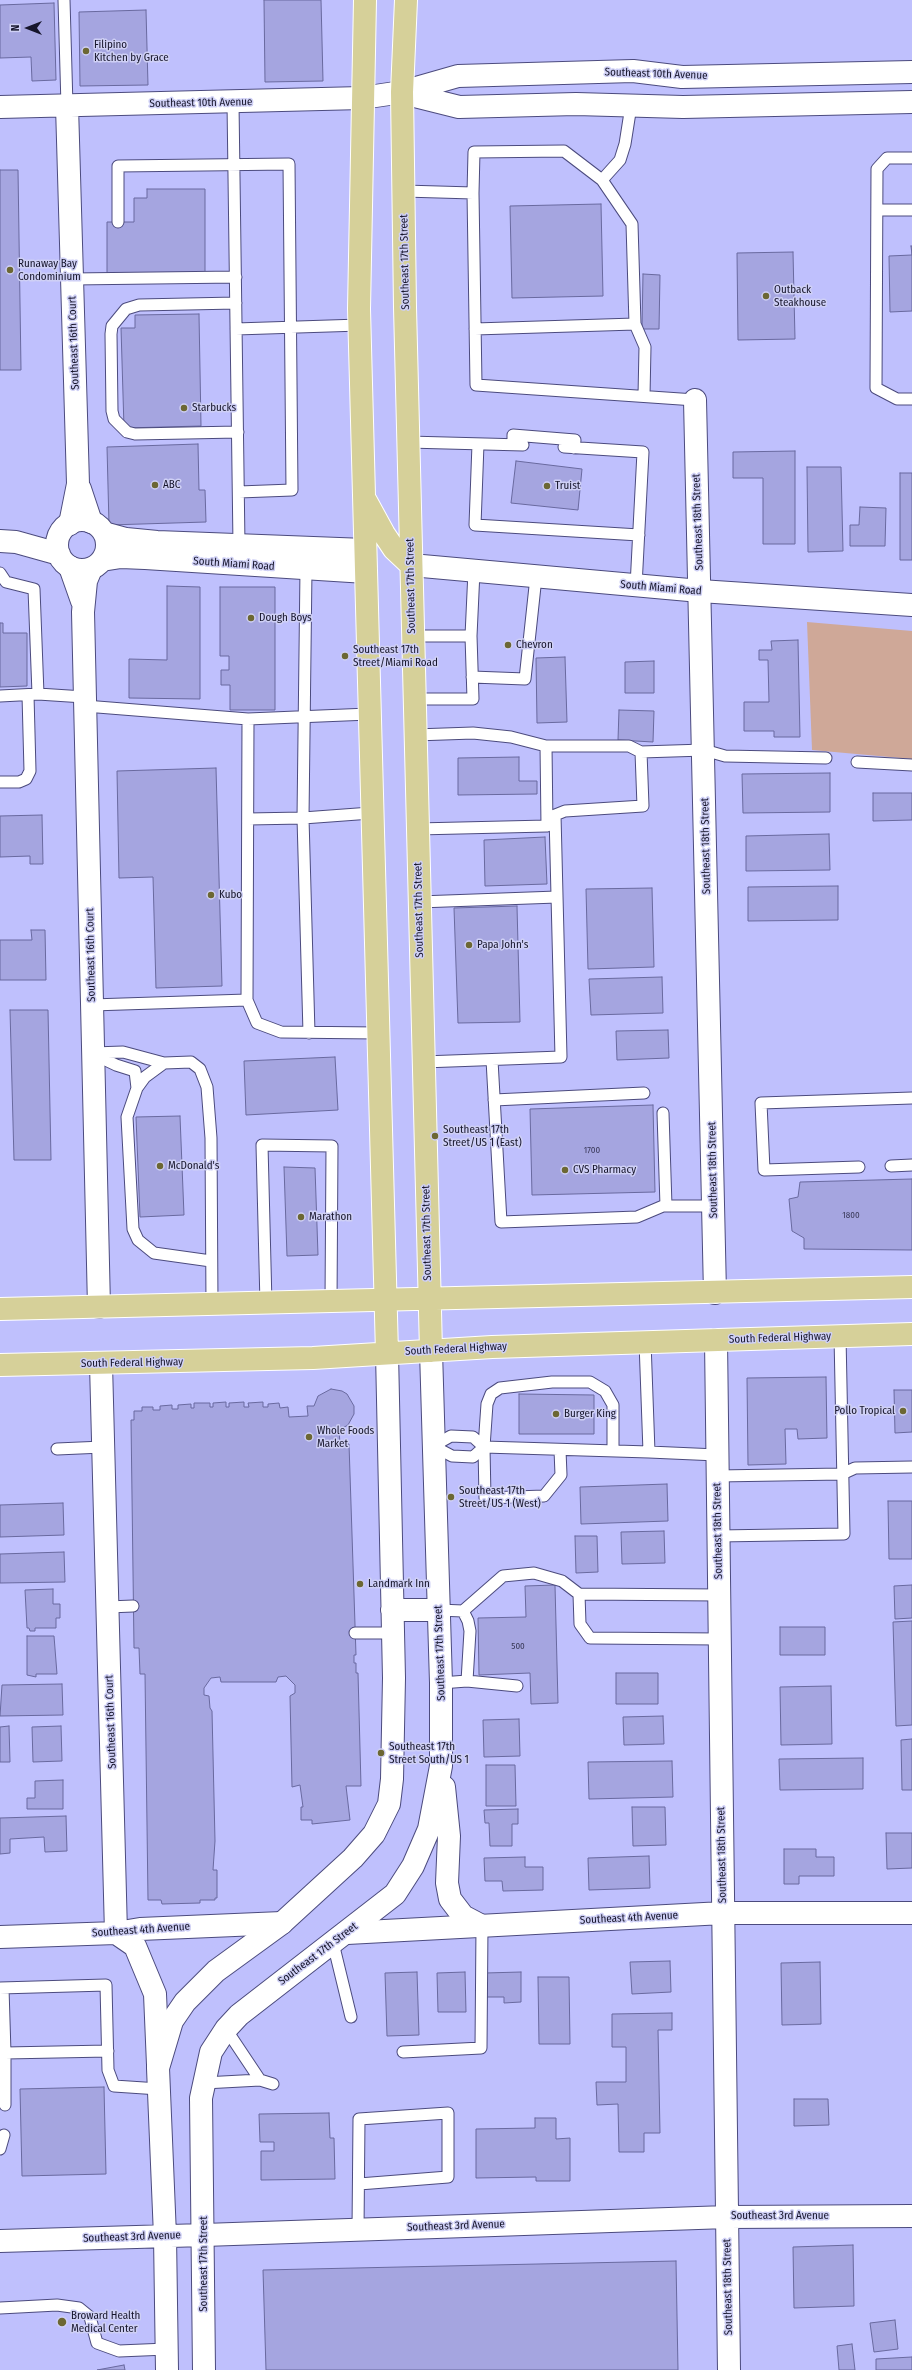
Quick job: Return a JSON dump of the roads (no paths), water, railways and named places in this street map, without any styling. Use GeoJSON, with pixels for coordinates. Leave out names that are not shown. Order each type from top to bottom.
{"type":"FeatureCollection","features":[{"type":"Feature","properties":{"kind":"main road"},"geometry":{"type":"LineString","coordinates":[[365,0],[362,98],[360,325],[371,813],[387,1353]]}},
{"type":"Feature","properties":{"kind":"main road","name":"Southeast 17th Street"},"geometry":{"type":"LineString","coordinates":[[406,0],[402,92],[408,442],[428,1300],[431,1351]]}},
{"type":"Feature","properties":{"kind":"main road"},"geometry":{"type":"LineString","coordinates":[[364,498],[394,549],[411,565]]}},
{"type":"Feature","properties":{"kind":"main road"},"geometry":{"type":"LineString","coordinates":[[0,1309],[331,1303],[912,1287]]}},
{"type":"Feature","properties":{"kind":"main road","name":"South Federal Highway"},"geometry":{"type":"LineString","coordinates":[[0,1365],[101,1364],[313,1358],[387,1353],[645,1342],[912,1334]]}},
{"type":"Feature","properties":{"kind":"street","name":"Southeast 10th Avenue"},"geometry":{"type":"LineString","coordinates":[[0,107],[233,103],[362,98],[402,92],[458,76],[634,71],[682,77],[912,72]]}},
{"type":"Feature","properties":{"kind":"street","name":"Southeast 10th Avenue"},"geometry":{"type":"LineString","coordinates":[[402,92],[459,107],[576,104],[683,107],[912,102]]}},
{"type":"Feature","properties":{"kind":"street","name":"Southeast 16th Court"},"geometry":{"type":"LineString","coordinates":[[67,106],[78,484],[74,513],[75,551],[76,578],[83,602],[99,1307]]}},
{"type":"Feature","properties":{"kind":"street","name":"Southeast 18th Street"},"geometry":{"type":"LineString","coordinates":[[695,400],[715,1293]]}},
{"type":"Feature","properties":{"kind":"street","name":"Southeast 16th Court"},"geometry":{"type":"LineString","coordinates":[[75,551],[107,550],[97,528],[86,512],[78,484]]}},
{"type":"Feature","properties":{"kind":"street","name":"South Miami Road"},"geometry":{"type":"LineString","coordinates":[[75,551],[79,520],[126,538],[157,542],[365,550]]}},
{"type":"Feature","properties":{"kind":"street","name":"South Miami Road"},"geometry":{"type":"LineString","coordinates":[[8,541],[121,558],[366,572]]}},
{"type":"Feature","properties":{"kind":"street","name":"South Miami Road"},"geometry":{"type":"LineString","coordinates":[[411,565],[636,586],[912,605]]}},
{"type":"Feature","properties":{"kind":"street","name":"Southeast 18th Street"},"geometry":{"type":"LineString","coordinates":[[716,1340],[728,2370]]}},
{"type":"Feature","properties":{"kind":"street","name":"Southeast 17th Street"},"geometry":{"type":"LineString","coordinates":[[204,2370],[204,2235],[200,2098],[211,2052],[226,2030],[239,2015],[395,1894],[412,1866],[429,1829],[442,1766],[431,1351]]}},
{"type":"Feature","properties":{"kind":"street"},"geometry":{"type":"LineString","coordinates":[[158,2068],[172,2021],[185,2002],[216,1971],[282,1923],[353,1858],[374,1834],[389,1804],[392,1779],[393,1632],[387,1353]]}},
{"type":"Feature","properties":{"kind":"street","name":"Southeast 16th Court"},"geometry":{"type":"LineString","coordinates":[[101,1364],[116,1933]]}},
{"type":"Feature","properties":{"kind":"street"},"geometry":{"type":"LineString","coordinates":[[392,1610],[438,1610]]}},
{"type":"Feature","properties":{"kind":"street"},"geometry":{"type":"LineString","coordinates":[[442,1766],[449,1836],[447,1883],[450,1899],[463,1916],[482,1926]]}},
{"type":"Feature","properties":{"kind":"street","name":"Southeast 4th Avenue"},"geometry":{"type":"LineString","coordinates":[[340,1938],[482,1926],[723,1913],[912,1913]]}},
{"type":"Feature","properties":{"kind":"street","name":"Southeast 4th Avenue"},"geometry":{"type":"LineString","coordinates":[[0,1937],[116,1933],[140,1929],[282,1923]]}},
{"type":"Feature","properties":{"kind":"street"},"geometry":{"type":"LineString","coordinates":[[116,1933],[135,1946],[155,1994],[165,2236],[167,2360]]}},
{"type":"Feature","properties":{"kind":"street","name":"Southeast 3rd Avenue"},"geometry":{"type":"LineString","coordinates":[[0,2241],[727,2217],[912,2216]]}},
{"type":"Feature","properties":{"kind":"lane"},"geometry":{"type":"LineString","coordinates":[[64,0],[67,106]]}},
{"type":"Feature","properties":{"kind":"lane"},"geometry":{"type":"LineString","coordinates":[[233,103],[240,545]]}},
{"type":"Feature","properties":{"kind":"lane"},"geometry":{"type":"LineString","coordinates":[[602,180],[620,160],[625,144],[631,106]]}},
{"type":"Feature","properties":{"kind":"lane"},"geometry":{"type":"LineString","coordinates":[[644,396],[645,347],[636,324],[632,224],[602,180],[564,151],[474,152],[473,193],[476,385],[695,400]]}},
{"type":"Feature","properties":{"kind":"lane"},"geometry":{"type":"LineString","coordinates":[[912,158],[887,158],[877,169],[876,388],[897,399],[912,399]]}},
{"type":"Feature","properties":{"kind":"lane"},"geometry":{"type":"LineString","coordinates":[[118,222],[118,166],[289,164],[292,490],[240,492]]}},
{"type":"Feature","properties":{"kind":"lane"},"geometry":{"type":"LineString","coordinates":[[404,191],[473,193]]}},
{"type":"Feature","properties":{"kind":"lane"},"geometry":{"type":"LineString","coordinates":[[877,210],[912,210]]}},
{"type":"Feature","properties":{"kind":"lane"},"geometry":{"type":"LineString","coordinates":[[72,279],[118,276],[236,277]]}},
{"type":"Feature","properties":{"kind":"lane"},"geometry":{"type":"LineString","coordinates":[[236,303],[139,305],[126,309],[112,326],[112,411],[114,419],[127,432],[135,434],[238,432]]}},
{"type":"Feature","properties":{"kind":"lane"},"geometry":{"type":"LineString","coordinates":[[475,328],[636,324]]}},
{"type":"Feature","properties":{"kind":"lane"},"geometry":{"type":"LineString","coordinates":[[236,328],[360,325]]}},
{"type":"Feature","properties":{"kind":"lane"},"geometry":{"type":"LineString","coordinates":[[408,442],[518,445],[513,435],[575,440],[569,448],[644,452],[636,586]]}},
{"type":"Feature","properties":{"kind":"lane"},"geometry":{"type":"LineString","coordinates":[[478,444],[475,525],[639,535]]}},
{"type":"Feature","properties":{"kind":"lane"},"geometry":{"type":"LineString","coordinates":[[306,569],[303,716],[303,818],[309,1032]]}},
{"type":"Feature","properties":{"kind":"lane"},"geometry":{"type":"LineString","coordinates":[[414,699],[473,699],[471,636],[474,571]]}},
{"type":"Feature","properties":{"kind":"lane"},"geometry":{"type":"LineString","coordinates":[[0,573],[6,582],[34,589],[33,695],[30,771],[26,779],[19,782],[0,782]]}},
{"type":"Feature","properties":{"kind":"lane"},"geometry":{"type":"LineString","coordinates":[[472,677],[525,680],[536,577]]}},
{"type":"Feature","properties":{"kind":"lane"},"geometry":{"type":"LineString","coordinates":[[412,636],[471,636]]}},
{"type":"Feature","properties":{"kind":"lane"},"geometry":{"type":"LineString","coordinates":[[0,696],[33,695],[85,702],[248,718],[369,714]]}},
{"type":"Feature","properties":{"kind":"lane"},"geometry":{"type":"LineString","coordinates":[[248,718],[248,1000],[257,1023],[281,1032],[378,1032]]}},
{"type":"Feature","properties":{"kind":"lane"},"geometry":{"type":"LineString","coordinates":[[415,735],[473,733],[511,736],[546,746],[630,746],[642,752],[704,750],[725,756],[826,758]]}},
{"type":"Feature","properties":{"kind":"lane"},"geometry":{"type":"LineString","coordinates":[[546,746],[547,826]]}},
{"type":"Feature","properties":{"kind":"lane"},"geometry":{"type":"LineString","coordinates":[[547,826],[555,815],[565,811],[644,806],[642,752]]}},
{"type":"Feature","properties":{"kind":"lane"},"geometry":{"type":"LineString","coordinates":[[857,762],[912,765]]}},
{"type":"Feature","properties":{"kind":"lane"},"geometry":{"type":"LineString","coordinates":[[248,820],[371,813]]}},
{"type":"Feature","properties":{"kind":"lane"},"geometry":{"type":"LineString","coordinates":[[423,1062],[561,1056],[555,815]]}},
{"type":"Feature","properties":{"kind":"lane"},"geometry":{"type":"LineString","coordinates":[[417,829],[547,826]]}},
{"type":"Feature","properties":{"kind":"lane"},"geometry":{"type":"LineString","coordinates":[[419,902],[557,897]]}},
{"type":"Feature","properties":{"kind":"lane"},"geometry":{"type":"LineString","coordinates":[[92,1005],[248,1000]]}},
{"type":"Feature","properties":{"kind":"lane"},"geometry":{"type":"LineString","coordinates":[[93,1053],[123,1052],[164,1063],[191,1062],[200,1069],[207,1087],[210,1138],[212,1305]]}},
{"type":"Feature","properties":{"kind":"lane"},"geometry":{"type":"LineString","coordinates":[[93,1053],[116,1065],[135,1071],[137,1088]]}},
{"type":"Feature","properties":{"kind":"lane"},"geometry":{"type":"LineString","coordinates":[[492,1060],[501,1222],[637,1217],[665,1206],[713,1206]]}},
{"type":"Feature","properties":{"kind":"lane"},"geometry":{"type":"LineString","coordinates":[[164,1063],[145,1077],[137,1088],[127,1117],[133,1229],[138,1240],[154,1253],[211,1261]]}},
{"type":"Feature","properties":{"kind":"lane"},"geometry":{"type":"LineString","coordinates":[[494,1100],[644,1093]]}},
{"type":"Feature","properties":{"kind":"lane"},"geometry":{"type":"LineString","coordinates":[[859,1167],[764,1170],[761,1103],[912,1098]]}},
{"type":"Feature","properties":{"kind":"lane"},"geometry":{"type":"LineString","coordinates":[[663,1113],[665,1206]]}},
{"type":"Feature","properties":{"kind":"lane"},"geometry":{"type":"LineString","coordinates":[[266,1304],[262,1146],[332,1146],[331,1303]]}},
{"type":"Feature","properties":{"kind":"lane"},"geometry":{"type":"LineString","coordinates":[[891,1166],[912,1165]]}},
{"type":"Feature","properties":{"kind":"lane"},"geometry":{"type":"LineString","coordinates":[[718,1536],[844,1534],[840,1336]]}},
{"type":"Feature","properties":{"kind":"lane"},"geometry":{"type":"LineString","coordinates":[[645,1342],[649,1452]]}},
{"type":"Feature","properties":{"kind":"lane"},"geometry":{"type":"LineString","coordinates":[[560,1450],[561,1475],[544,1496],[485,1498],[484,1448],[487,1404],[491,1394],[500,1388],[552,1382],[590,1382],[605,1391],[613,1405],[613,1451]]}},
{"type":"Feature","properties":{"kind":"lane"},"geometry":{"type":"LineString","coordinates":[[434,1446],[452,1436],[473,1437],[484,1448]]}},
{"type":"Feature","properties":{"kind":"lane"},"geometry":{"type":"LineString","coordinates":[[434,1446],[452,1456],[473,1457],[484,1448],[649,1452],[717,1466],[842,1474],[855,1468],[912,1467]]}},
{"type":"Feature","properties":{"kind":"lane"},"geometry":{"type":"LineString","coordinates":[[57,1449],[103,1448]]}},
{"type":"Feature","properties":{"kind":"lane"},"geometry":{"type":"LineString","coordinates":[[438,1610],[463,1611],[503,1576],[534,1573],[562,1581],[579,1594],[719,1595]]}},
{"type":"Feature","properties":{"kind":"lane"},"geometry":{"type":"LineString","coordinates":[[579,1594],[580,1624],[590,1638],[719,1639]]}},
{"type":"Feature","properties":{"kind":"lane"},"geometry":{"type":"LineString","coordinates":[[108,1607],[133,1606]]}},
{"type":"Feature","properties":{"kind":"lane"},"geometry":{"type":"LineString","coordinates":[[463,1611],[468,1620],[470,1631],[467,1681]]}},
{"type":"Feature","properties":{"kind":"lane"},"geometry":{"type":"LineString","coordinates":[[355,1633],[393,1632]]}},
{"type":"Feature","properties":{"kind":"lane"},"geometry":{"type":"LineString","coordinates":[[441,1683],[467,1681],[517,1686]]}},
{"type":"Feature","properties":{"kind":"lane"},"geometry":{"type":"LineString","coordinates":[[402,2052],[481,2048],[482,1926]]}},
{"type":"Feature","properties":{"kind":"lane"},"geometry":{"type":"LineString","coordinates":[[340,1938],[351,2017]]}},
{"type":"Feature","properties":{"kind":"lane"},"geometry":{"type":"LineString","coordinates":[[4,2106],[5,2053],[2,1988],[106,1985],[108,2070],[114,2086],[159,2089]]}},
{"type":"Feature","properties":{"kind":"lane"},"geometry":{"type":"LineString","coordinates":[[226,2030],[260,2080]]}},
{"type":"Feature","properties":{"kind":"lane"},"geometry":{"type":"LineString","coordinates":[[5,2053],[108,2051]]}},
{"type":"Feature","properties":{"kind":"lane"},"geometry":{"type":"LineString","coordinates":[[204,2083],[260,2080],[273,2084]]}},
{"type":"Feature","properties":{"kind":"lane"},"geometry":{"type":"LineString","coordinates":[[358,2230],[359,2119],[448,2113],[448,2177],[359,2184]]}},
{"type":"Feature","properties":{"kind":"lane"},"geometry":{"type":"LineString","coordinates":[[0,2149],[4,2135]]}},
{"type":"Feature","properties":{"kind":"lane"},"geometry":{"type":"LineString","coordinates":[[0,2308],[57,2305],[79,2308],[90,2317],[97,2343],[119,2351],[167,2360]]}},
{"type":"Feature","properties":{"kind":"place","name":"Filipino Kitchen by Grace"},"geometry":{"type":"Point","coordinates":[86,51]}},
{"type":"Feature","properties":{"kind":"place","name":"Runaway Bay Condominium"},"geometry":{"type":"Point","coordinates":[10,270]}},
{"type":"Feature","properties":{"kind":"place","name":"Outback Steakhouse"},"geometry":{"type":"Point","coordinates":[766,296]}},
{"type":"Feature","properties":{"kind":"place","name":"Starbucks"},"geometry":{"type":"Point","coordinates":[184,408]}},
{"type":"Feature","properties":{"kind":"place","name":"ABC"},"geometry":{"type":"Point","coordinates":[155,485]}},
{"type":"Feature","properties":{"kind":"place","name":"Truist"},"geometry":{"type":"Point","coordinates":[547,486]}},
{"type":"Feature","properties":{"kind":"place","name":"Dough Boys"},"geometry":{"type":"Point","coordinates":[251,618]}},
{"type":"Feature","properties":{"kind":"place","name":"Chevron"},"geometry":{"type":"Point","coordinates":[508,645]}},
{"type":"Feature","properties":{"kind":"place","name":"Southeast 17th Street/Miami Road"},"geometry":{"type":"Point","coordinates":[345,656]}},
{"type":"Feature","properties":{"kind":"place","name":"Kubo"},"geometry":{"type":"Point","coordinates":[211,895]}},
{"type":"Feature","properties":{"kind":"place","name":"Papa John's"},"geometry":{"type":"Point","coordinates":[469,945]}},
{"type":"Feature","properties":{"kind":"place","name":"Southeast 17th Street/US 1 (East)"},"geometry":{"type":"Point","coordinates":[435,1136]}},
{"type":"Feature","properties":{"kind":"place","name":"McDonald's"},"geometry":{"type":"Point","coordinates":[160,1166]}},
{"type":"Feature","properties":{"kind":"place","name":"CVS Pharmacy"},"geometry":{"type":"Point","coordinates":[565,1170]}},
{"type":"Feature","properties":{"kind":"place","name":"Marathon"},"geometry":{"type":"Point","coordinates":[301,1217]}},
{"type":"Feature","properties":{"kind":"place","name":"Pollo Tropical"},"geometry":{"type":"Point","coordinates":[903,1411]}},
{"type":"Feature","properties":{"kind":"place","name":"Burger King"},"geometry":{"type":"Point","coordinates":[556,1414]}},
{"type":"Feature","properties":{"kind":"place","name":"Whole Foods Market"},"geometry":{"type":"Point","coordinates":[309,1437]}},
{"type":"Feature","properties":{"kind":"place","name":"Southeast 17th Street/US 1 (West)"},"geometry":{"type":"Point","coordinates":[451,1497]}},
{"type":"Feature","properties":{"kind":"place","name":"Landmark Inn"},"geometry":{"type":"Point","coordinates":[360,1584]}},
{"type":"Feature","properties":{"kind":"place","name":"Southeast 17th Street South/US 1"},"geometry":{"type":"Point","coordinates":[381,1753]}},
{"type":"Feature","properties":{"kind":"place","name":"Broward Health Medical Center"},"geometry":{"type":"Point","coordinates":[62,2322]}}]}
